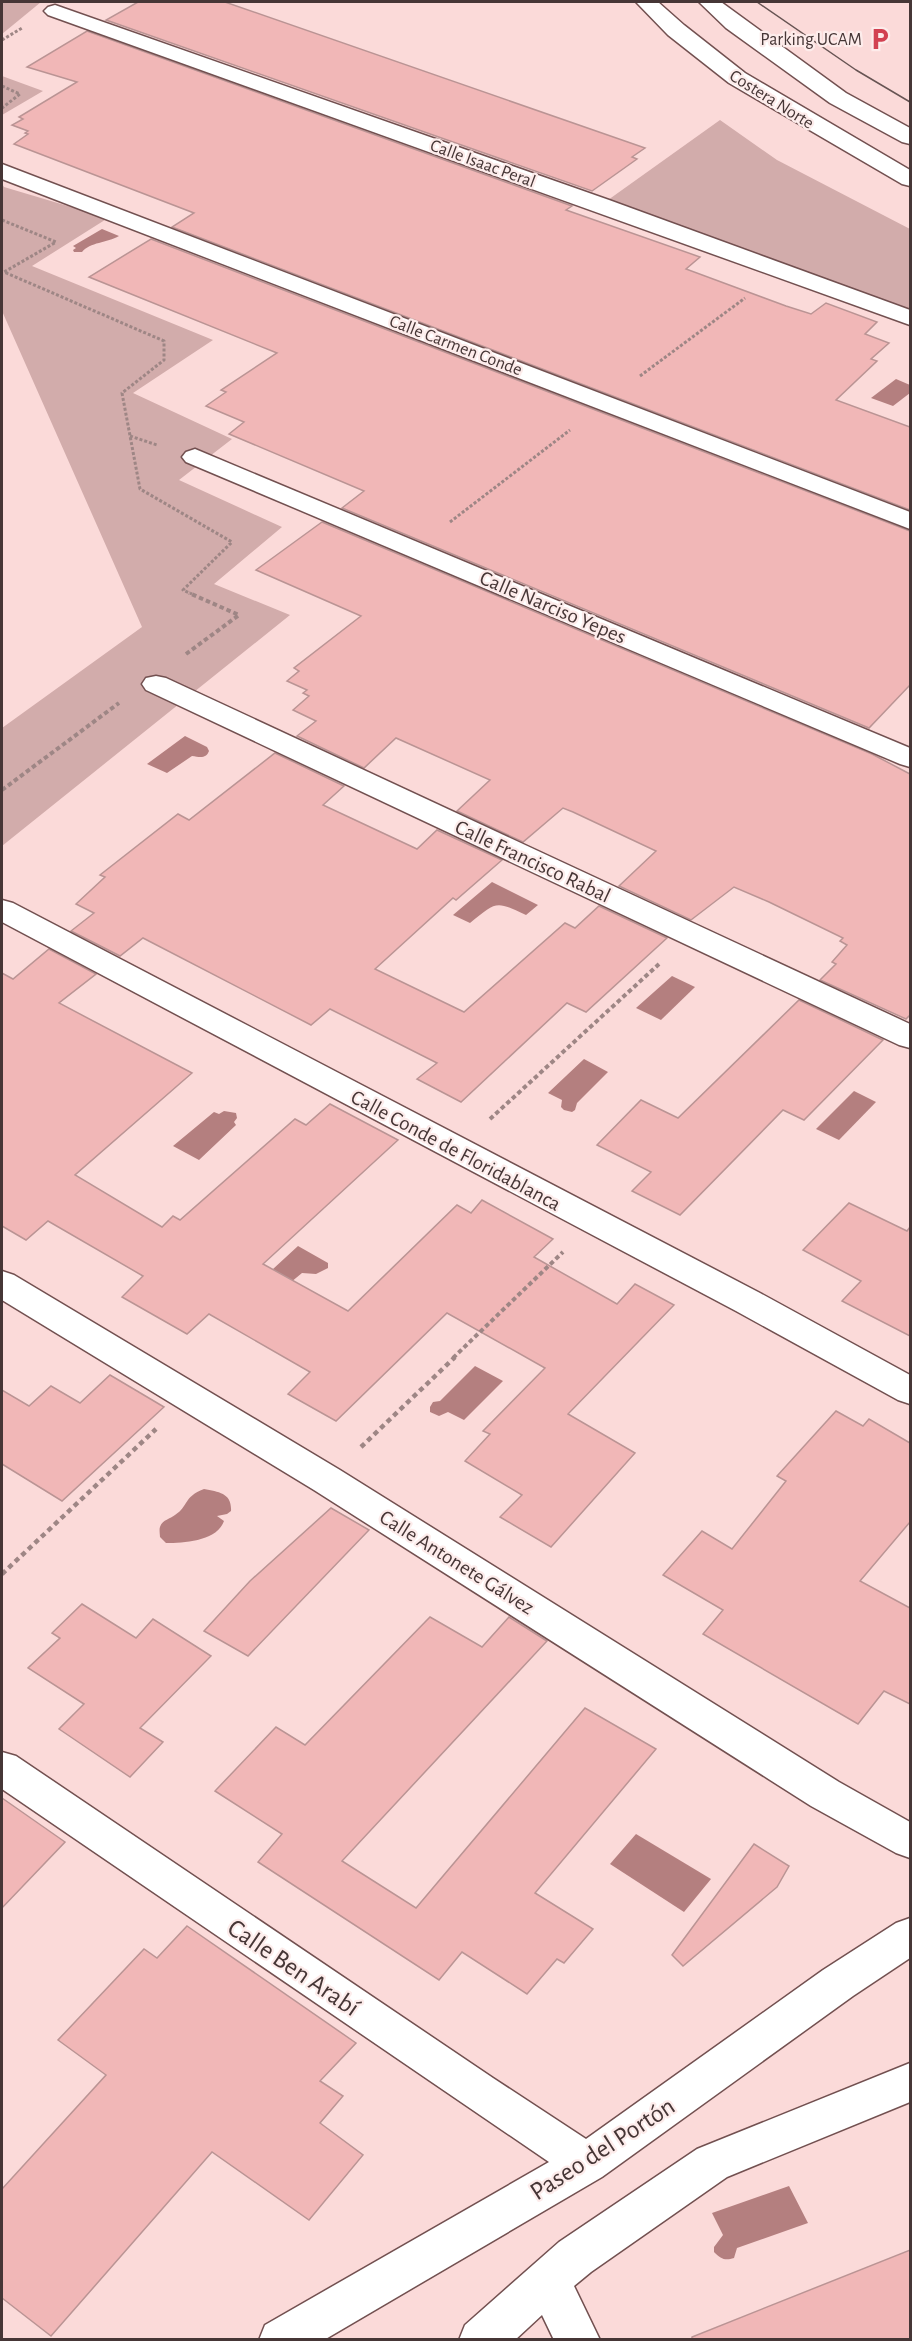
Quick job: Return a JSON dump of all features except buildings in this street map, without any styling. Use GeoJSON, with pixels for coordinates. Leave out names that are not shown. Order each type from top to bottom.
{"type":"FeatureCollection","features":[{"type":"Feature","properties":{"kind":"street","name":"Costera Norte"},"geometry":{"type":"LineString","coordinates":[[646,2],[676,30],[737,78],[910,180]]}},
{"type":"Feature","properties":{"kind":"street","name":"Costera Norte"},"geometry":{"type":"LineString","coordinates":[[709,2],[734,23],[838,98],[910,137]]}},
{"type":"Feature","properties":{"kind":"street","name":"Calle Isaac Peral"},"geometry":{"type":"LineString","coordinates":[[55,10],[910,318]]}},
{"type":"Feature","properties":{"kind":"street","name":"Calle Carmen Conde"},"geometry":{"type":"LineString","coordinates":[[2,171],[910,521]]}},
{"type":"Feature","properties":{"kind":"street","name":"Calle Narciso Yepes"},"geometry":{"type":"LineString","coordinates":[[195,457],[910,758]]}},
{"type":"Feature","properties":{"kind":"street","name":"Calle Francisco Rabal"},"geometry":{"type":"LineString","coordinates":[[156,684],[910,1038]]}},
{"type":"Feature","properties":{"kind":"street","name":"Calle Conde de Floridablanca"},"geometry":{"type":"LineString","coordinates":[[2,910],[748,1302],[910,1390]]}},
{"type":"Feature","properties":{"kind":"street","name":"Calle Antonete Gálvez"},"geometry":{"type":"LineString","coordinates":[[2,1284],[327,1480],[825,1794],[910,1841]]}},
{"type":"Feature","properties":{"kind":"street","name":"Calle Ben Arabí"},"geometry":{"type":"LineString","coordinates":[[2,1768],[478,2092],[587,2163]]}},
{"type":"Feature","properties":{"kind":"street","name":"Paseo del Portón"},"geometry":{"type":"LineString","coordinates":[[281,2340],[587,2163],[838,1983],[910,1936]]}},
{"type":"Feature","properties":{"kind":"street"},"geometry":{"type":"LineString","coordinates":[[481,2340],[574,2257],[712,2163],[910,2082]]}},
{"type":"Feature","properties":{"kind":"street"},"geometry":{"type":"LineString","coordinates":[[549,2280],[578,2340]]}},
{"type":"Feature","properties":{"kind":"path"},"geometry":{"type":"LineString","coordinates":[[2,86],[20,94],[2,108]]}},
{"type":"Feature","properties":{"kind":"path"},"geometry":{"type":"LineString","coordinates":[[2,220],[56,242],[4,272],[164,342],[164,360],[122,393],[140,489],[232,542],[183,590],[239,615],[185,655]]}},
{"type":"Feature","properties":{"kind":"path"},"geometry":{"type":"LineString","coordinates":[[2,790],[121,702]]}},
{"type":"Feature","properties":{"kind":"path"},"geometry":{"type":"LineString","coordinates":[[456,1150],[691,935]]}},
{"type":"Feature","properties":{"kind":"path"},"geometry":{"type":"LineString","coordinates":[[327,1480],[593,1222]]}},
{"type":"Feature","properties":{"kind":"path"},"geometry":{"type":"LineString","coordinates":[[2,1574],[190,1398]]}},
{"type":"Feature","properties":{"kind":"shaded area"},"geometry":{"type":"Polygon","coordinates":[[[2,2],[41,2],[2,34],[2,2]]]}},
{"type":"Feature","properties":{"kind":"shaded area"},"geometry":{"type":"Polygon","coordinates":[[[2,76],[43,91],[2,115],[2,76]]]}},
{"type":"Feature","properties":{"kind":"shaded area"},"geometry":{"type":"Polygon","coordinates":[[[720,120],[777,160],[910,229],[910,320],[601,205],[720,120]]]}},
{"type":"Feature","properties":{"kind":"shaded area"},"geometry":{"type":"Polygon","coordinates":[[[2,184],[4,187],[108,218],[32,266],[213,340],[133,393],[232,439],[179,480],[282,527],[214,584],[290,615],[2,846],[2,728],[142,627],[2,311],[2,184]]]}},
{"type":"Feature","properties":{"kind":"shaded area"},"geometry":{"type":"Polygon","coordinates":[[[102,229],[119,236],[89,246],[82,252],[74,252],[76,248],[73,246],[102,229]]]}},
{"type":"Feature","properties":{"kind":"shaded area"},"geometry":{"type":"Polygon","coordinates":[[[896,379],[910,385],[910,393],[893,406],[871,398],[896,379]]]}},
{"type":"Feature","properties":{"kind":"shaded area"},"geometry":{"type":"Polygon","coordinates":[[[185,736],[207,747],[208,754],[202,757],[192,756],[167,773],[147,764],[185,736]]]}},
{"type":"Feature","properties":{"kind":"shaded area"},"geometry":{"type":"Polygon","coordinates":[[[492,882],[538,905],[526,915],[502,905],[491,907],[470,923],[453,915],[492,882]]]}},
{"type":"Feature","properties":{"kind":"shaded area"},"geometry":{"type":"Polygon","coordinates":[[[672,976],[695,987],[661,1020],[636,1008],[672,976]]]}},
{"type":"Feature","properties":{"kind":"shaded area"},"geometry":{"type":"Polygon","coordinates":[[[584,1059],[608,1072],[577,1103],[575,1110],[572,1112],[564,1110],[561,1107],[562,1100],[548,1093],[584,1059]]]}},
{"type":"Feature","properties":{"kind":"shaded area"},"geometry":{"type":"Polygon","coordinates":[[[854,1091],[876,1102],[839,1140],[816,1129],[854,1091]]]}},
{"type":"Feature","properties":{"kind":"shaded area"},"geometry":{"type":"Polygon","coordinates":[[[224,1111],[236,1113],[237,1118],[234,1122],[236,1125],[199,1160],[173,1146],[214,1112],[219,1114],[224,1111]]]}},
{"type":"Feature","properties":{"kind":"shaded area"},"geometry":{"type":"Polygon","coordinates":[[[298,1246],[328,1263],[328,1268],[316,1274],[302,1273],[279,1292],[260,1281],[298,1246]]]}},
{"type":"Feature","properties":{"kind":"shaded area"},"geometry":{"type":"Polygon","coordinates":[[[475,1366],[503,1381],[464,1420],[448,1412],[439,1416],[430,1412],[433,1402],[440,1401],[475,1366]]]}},
{"type":"Feature","properties":{"kind":"shaded area"},"geometry":{"type":"Polygon","coordinates":[[[204,1489],[224,1494],[229,1500],[231,1511],[217,1516],[224,1521],[220,1528],[200,1540],[166,1543],[160,1537],[161,1525],[179,1512],[189,1498],[204,1489]]]}},
{"type":"Feature","properties":{"kind":"shaded area"},"geometry":{"type":"Polygon","coordinates":[[[636,1834],[711,1879],[684,1912],[610,1864],[636,1834]]]}},
{"type":"Feature","properties":{"kind":"shaded area"},"geometry":{"type":"Polygon","coordinates":[[[789,2186],[808,2223],[737,2248],[734,2258],[723,2259],[714,2252],[714,2247],[723,2235],[712,2213],[789,2186]]]}},
{"type":"Feature","properties":{"kind":"tram line"},"geometry":{"type":"LineString","coordinates":[[757,2],[856,70],[910,102]]}},
{"type":"Feature","properties":{"kind":"place","name":"Parking UCAM"},"geometry":{"type":"Point","coordinates":[880,39]}}]}
